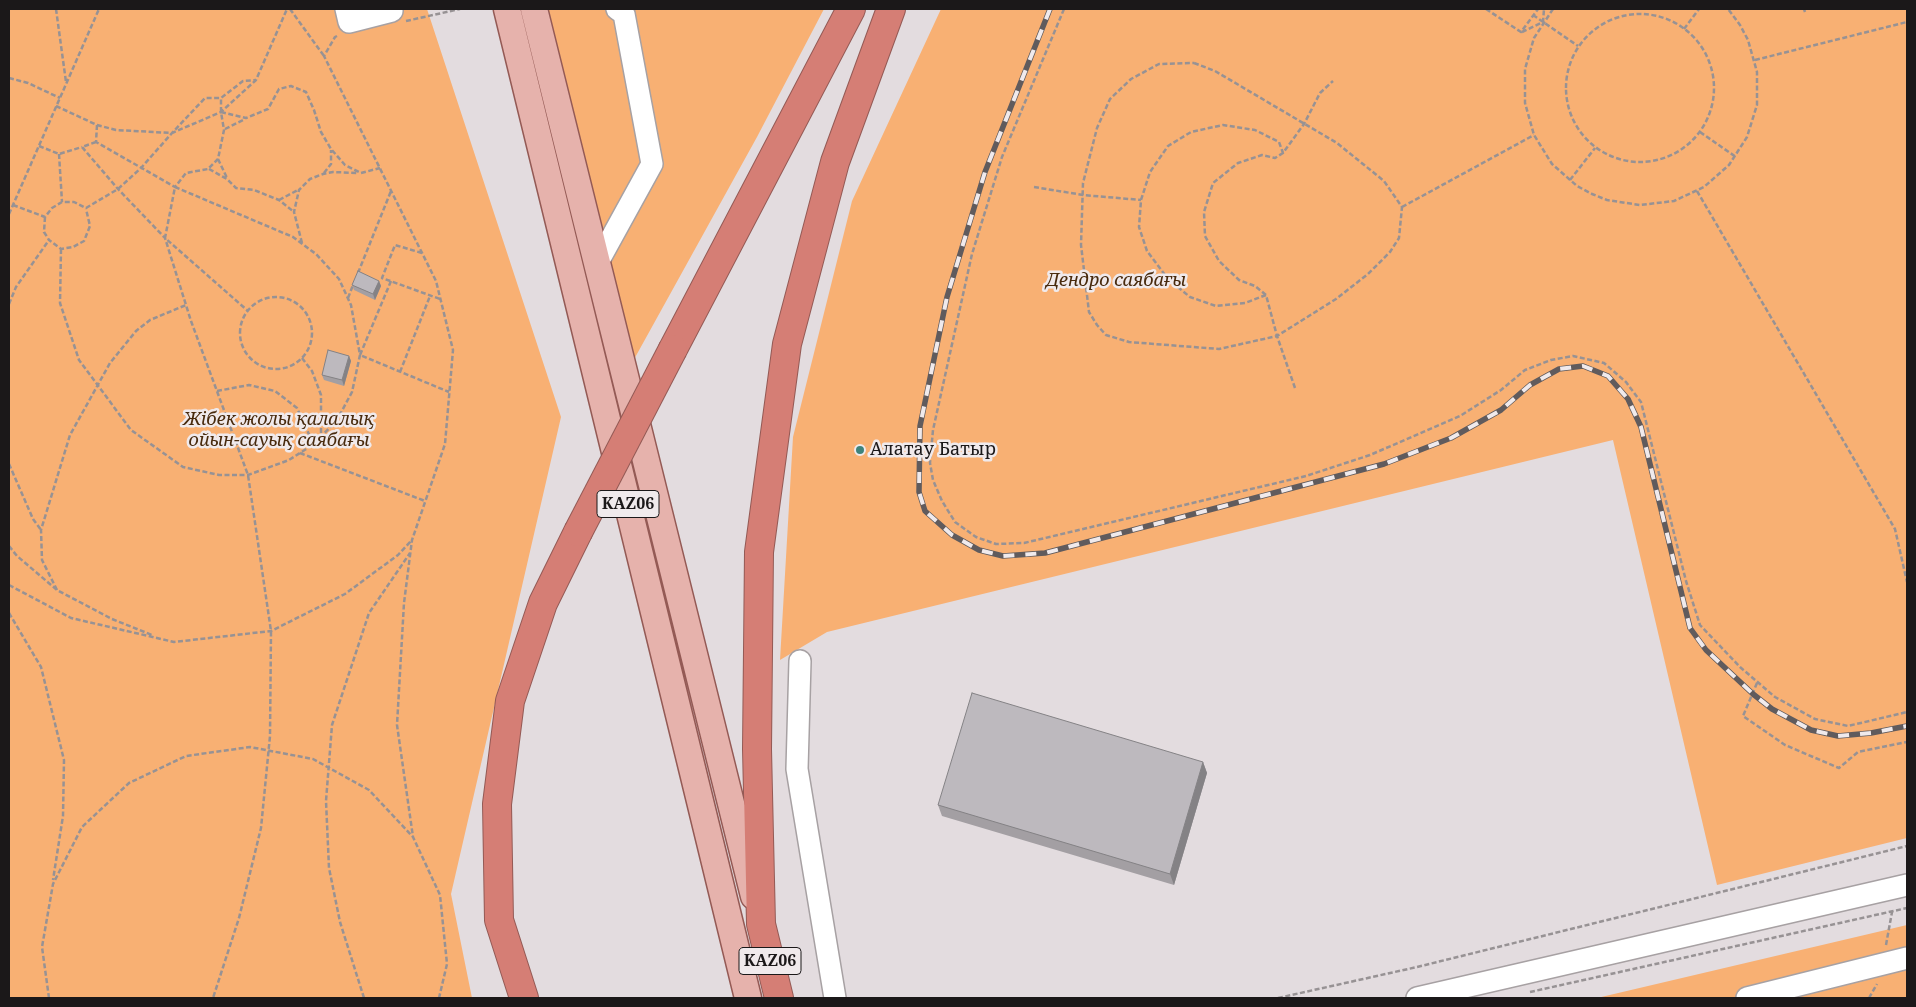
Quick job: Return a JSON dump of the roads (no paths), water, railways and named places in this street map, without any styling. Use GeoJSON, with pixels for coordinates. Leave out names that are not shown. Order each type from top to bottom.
{"type":"FeatureCollection","features":[{"type":"Feature","properties":{"kind":"highway","name":"KАZ06"},"geometry":{"type":"LineString","coordinates":[[524,998],[500,920],[497,804],[510,701],[543,603],[578,532],[851,9]]}},
{"type":"Feature","properties":{"kind":"highway","name":"KАZ06"},"geometry":{"type":"LineString","coordinates":[[779,998],[761,924],[757,749],[759,552],[786,344],[835,162],[891,9]]}},
{"type":"Feature","properties":{"kind":"main road","name":"KАZ06"},"geometry":{"type":"LineString","coordinates":[[507,9],[748,998]]}},
{"type":"Feature","properties":{"kind":"main road","name":"KАZ06"},"geometry":{"type":"LineString","coordinates":[[534,9],[761,924]]}},
{"type":"Feature","properties":{"kind":"street"},"geometry":{"type":"LineString","coordinates":[[346,9],[349,22],[392,11],[397,15]]}},
{"type":"Feature","properties":{"kind":"street"},"geometry":{"type":"LineString","coordinates":[[597,264],[652,164],[624,14],[617,9]]}},
{"type":"Feature","properties":{"kind":"street"},"geometry":{"type":"LineString","coordinates":[[800,661],[797,769],[835,998]]}},
{"type":"Feature","properties":{"kind":"street"},"geometry":{"type":"LineString","coordinates":[[1425,997],[1907,885]]}},
{"type":"Feature","properties":{"kind":"street"},"geometry":{"type":"LineString","coordinates":[[1747,998],[1907,958]]}},
{"type":"Feature","properties":{"kind":"railway"},"geometry":{"type":"LineString","coordinates":[[1050,9],[985,172],[947,297],[920,426],[919,492],[925,511],[952,535],[979,550],[1003,556],[1045,553],[1384,464],[1451,438],[1501,410],[1530,385],[1559,369],[1583,366],[1608,376],[1628,399],[1641,427],[1690,628],[1706,650],[1772,709],[1811,730],[1838,736],[1871,733],[1907,726]]}},
{"type":"Feature","properties":{"kind":"place","name":"Алатау Батыр"},"geometry":{"type":"Point","coordinates":[860,450]}},
{"type":"Feature","properties":{"kind":"park label","name":"Дендро саябағы"},"geometry":{"type":"Point","coordinates":[1116,281]}},
{"type":"Feature","properties":{"kind":"park label","name":"Жібек жолы қалалық ойын-сауық саябағы"},"geometry":{"type":"Point","coordinates":[279,430]}}]}
